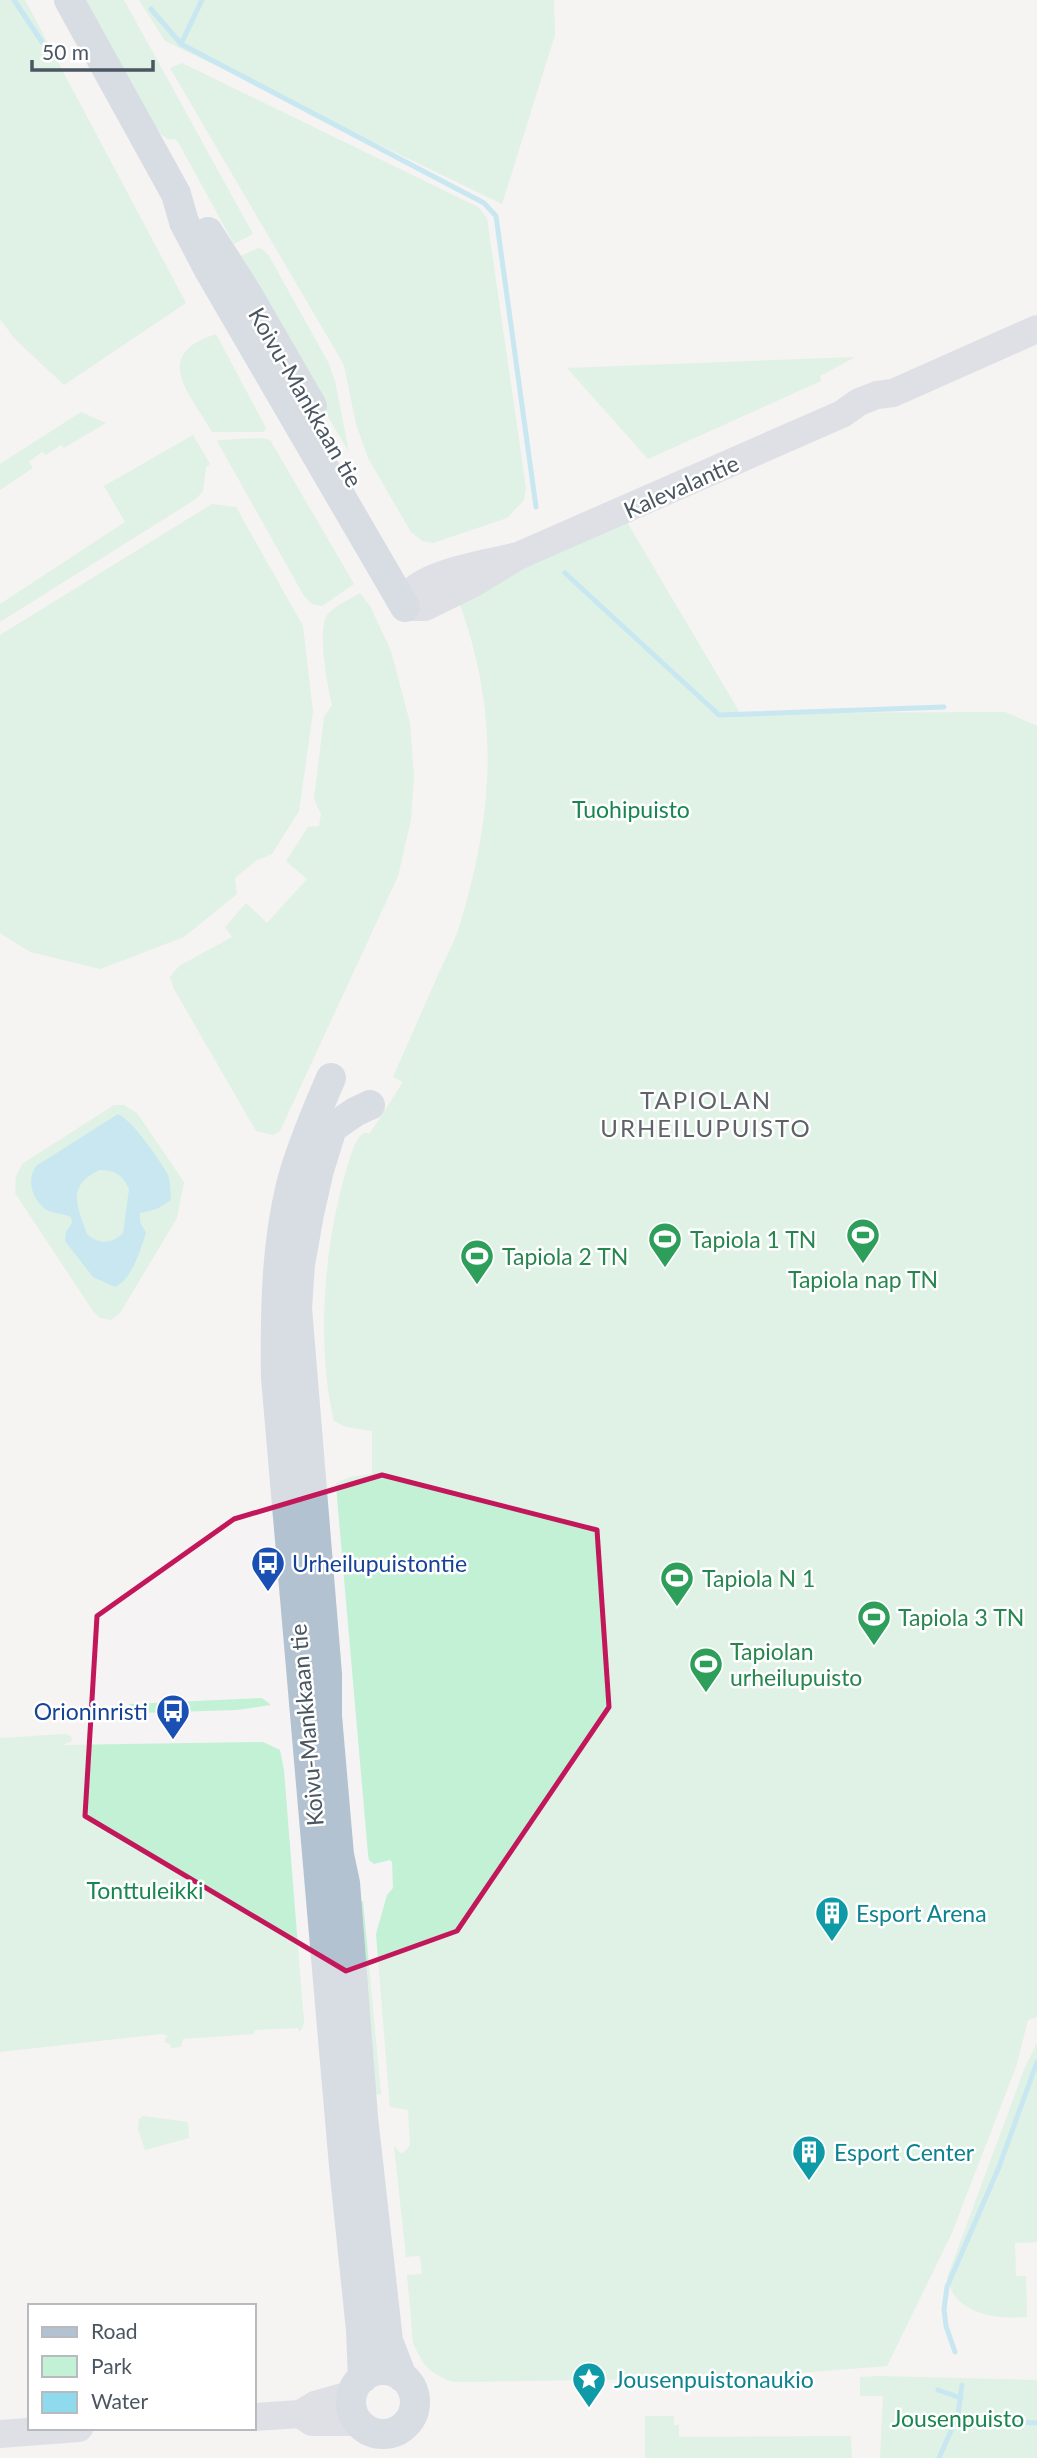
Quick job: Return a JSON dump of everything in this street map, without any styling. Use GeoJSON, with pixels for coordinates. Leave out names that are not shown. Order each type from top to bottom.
{"type":"FeatureCollection","features":[{"type":"Feature","properties":{"kind":"main road","name":"Koivu-Mankkaan tie"},"geometry":{"type":"LineString","coordinates":[[68,0],[176,194],[194,212],[241,283],[415,601]]}},
{"type":"Feature","properties":{"kind":"main road","name":"Kalevalantie"},"geometry":{"type":"LineString","coordinates":[[415,601],[472,584],[518,556],[842,414],[859,402],[877,395],[893,393],[1037,329]]}},
{"type":"Feature","properties":{"kind":"main road","name":"Koivu-Mankkaan tie"},"geometry":{"type":"LineString","coordinates":[[331,1078],[313,1119],[294,1176],[285,1220],[275,1337],[276,1378],[344,2166],[361,2330],[359,2404],[366,2458]]}},
{"type":"Feature","properties":{"kind":"main road","name":"Koivu-Mankkaan tie"},"geometry":{"type":"LineString","coordinates":[[370,1105],[332,1128],[319,1170],[300,1264],[297,1308],[327,1674],[327,1716],[339,1855],[345,1884],[363,2117],[388,2341],[402,2376]]}},
{"type":"Feature","properties":{"kind":"main road"},"geometry":{"type":"LineString","coordinates":[[382,2370],[402,2376],[413,2390],[413,2414],[394,2432],[379,2434],[366,2429],[359,2404],[382,2370]]}},
{"type":"Feature","properties":{"kind":"main road"},"geometry":{"type":"LineString","coordinates":[[256,2417],[300,2414],[315,2405],[359,2404]]}},
{"type":"Feature","properties":{"kind":"main road"},"geometry":{"type":"LineString","coordinates":[[394,2458],[400,2429]]}},
{"type":"Feature","properties":{"kind":"main road"},"geometry":{"type":"LineString","coordinates":[[0,2434],[53,2430]]}},
{"type":"Feature","properties":{"kind":"highlighted area"},"geometry":{"type":"Polygon","coordinates":[[[382,1475],[597,1530],[609,1707],[457,1931],[346,1971],[85,1816],[97,1616],[234,1519],[382,1475]]]}},
{"type":"Feature","properties":{"kind":"green space"},"geometry":{"type":"Polygon","coordinates":[[[0,0],[25,0],[186,303],[64,385],[15,339],[0,319],[0,0]]]}},
{"type":"Feature","properties":{"kind":"green space"},"geometry":{"type":"Polygon","coordinates":[[[84,0],[124,0],[253,234],[234,244],[178,142],[175,139],[167,139],[155,129],[84,0]]]}},
{"type":"Feature","properties":{"kind":"green space"},"geometry":{"type":"Polygon","coordinates":[[[139,0],[554,0],[555,35],[502,204],[165,41],[139,0]]]}},
{"type":"Feature","properties":{"kind":"green space"},"geometry":{"type":"Polygon","coordinates":[[[182,63],[478,207],[487,218],[526,488],[524,500],[507,518],[433,543],[422,541],[411,532],[368,458],[356,424],[344,365],[170,68],[182,63]]]}},
{"type":"Feature","properties":{"kind":"green space"},"geometry":{"type":"Polygon","coordinates":[[[258,248],[269,256],[328,362],[335,381],[349,452],[294,360],[239,257],[258,248]]]}},
{"type":"Feature","properties":{"kind":"green space"},"geometry":{"type":"Polygon","coordinates":[[[216,334],[266,428],[264,432],[212,432],[186,389],[180,364],[185,353],[196,343],[216,334]]]}},
{"type":"Feature","properties":{"kind":"green space"},"geometry":{"type":"Polygon","coordinates":[[[855,357],[820,376],[821,381],[648,459],[567,368],[855,357]]]}},
{"type":"Feature","properties":{"kind":"green space"},"geometry":{"type":"Polygon","coordinates":[[[81,412],[106,423],[64,448],[61,445],[46,455],[42,452],[29,462],[33,468],[0,490],[0,464],[81,412]]]}},
{"type":"Feature","properties":{"kind":"green space"},"geometry":{"type":"Polygon","coordinates":[[[193,435],[210,464],[206,467],[203,491],[196,499],[0,622],[0,604],[125,522],[104,486],[193,435]]]}},
{"type":"Feature","properties":{"kind":"green space"},"geometry":{"type":"Polygon","coordinates":[[[263,438],[270,440],[354,584],[322,606],[312,604],[304,596],[217,441],[263,438]]]}},
{"type":"Feature","properties":{"kind":"green space"},"geometry":{"type":"Polygon","coordinates":[[[212,504],[236,507],[303,626],[313,712],[299,811],[272,854],[257,860],[235,878],[237,894],[184,937],[100,969],[30,952],[0,933],[0,635],[212,504]]]}},
{"type":"Feature","properties":{"kind":"green space","name":"Tapiolan urheilupuisto"},"geometry":{"type":"Polygon","coordinates":[[[625,519],[740,713],[1005,712],[1037,726],[1037,2017],[1028,2020],[1016,2067],[951,2235],[887,2366],[747,2377],[746,2371],[653,2379],[453,2382],[428,2368],[413,2342],[407,2275],[422,2274],[420,2256],[406,2257],[394,2146],[402,2154],[410,2145],[408,2110],[390,2107],[376,1934],[387,1895],[393,1888],[392,1862],[390,1860],[374,1864],[369,1860],[368,1854],[336,1483],[350,1477],[372,1474],[372,1431],[346,1427],[334,1421],[325,1360],[325,1295],[332,1231],[352,1151],[363,1133],[370,1133],[403,1082],[393,1077],[459,928],[481,838],[488,759],[486,720],[481,681],[458,599],[625,519]]]}},
{"type":"Feature","properties":{"kind":"green space"},"geometry":{"type":"Polygon","coordinates":[[[360,593],[370,606],[391,651],[410,723],[414,778],[411,820],[398,876],[280,1131],[273,1135],[256,1131],[174,989],[170,977],[179,966],[232,937],[225,927],[246,903],[267,923],[307,879],[286,861],[308,827],[319,826],[321,814],[314,799],[324,717],[332,705],[324,658],[323,631],[328,614],[360,593]]]}},
{"type":"Feature","properties":{"kind":"green space"},"geometry":{"type":"Polygon","coordinates":[[[114,1105],[124,1105],[137,1113],[184,1182],[177,1218],[120,1313],[111,1320],[100,1318],[93,1311],[15,1193],[16,1176],[22,1164],[114,1105]]]}},
{"type":"Feature","properties":{"kind":"green space"},"geometry":{"type":"Polygon","coordinates":[[[262,1698],[271,1705],[237,1710],[140,1713],[129,1704],[262,1698]]]}},
{"type":"Feature","properties":{"kind":"green space","name":"Tonttuleikki"},"geometry":{"type":"Polygon","coordinates":[[[66,1734],[71,1736],[72,1741],[62,1745],[263,1742],[280,1750],[284,1770],[304,2019],[299,2032],[298,2028],[255,2030],[254,2034],[183,2039],[181,2047],[171,2048],[170,2044],[164,2042],[167,2035],[161,2034],[0,2052],[0,1738],[66,1734]]]}},
{"type":"Feature","properties":{"kind":"green space"},"geometry":{"type":"Polygon","coordinates":[[[363,1901],[381,2094],[374,2095],[358,1902],[363,1901]]]}},
{"type":"Feature","properties":{"kind":"green space"},"geometry":{"type":"Polygon","coordinates":[[[1037,2043],[1037,2242],[1015,2243],[1016,2276],[1026,2276],[1027,2317],[999,2317],[972,2310],[964,2305],[957,2299],[947,2278],[1025,2067],[1037,2043]]]}},
{"type":"Feature","properties":{"kind":"green space"},"geometry":{"type":"Polygon","coordinates":[[[143,2116],[188,2122],[189,2138],[145,2150],[138,2129],[139,2119],[143,2116]]]}},
{"type":"Feature","properties":{"kind":"green space","name":"Jousenpuisto"},"geometry":{"type":"Polygon","coordinates":[[[860,2377],[1037,2380],[1037,2458],[880,2458],[883,2396],[860,2396],[860,2377]]]}},
{"type":"Feature","properties":{"kind":"green space"},"geometry":{"type":"Polygon","coordinates":[[[645,2416],[674,2416],[674,2425],[679,2425],[679,2437],[851,2436],[852,2458],[645,2458],[645,2416]]]}},
{"type":"Feature","properties":{"kind":"water"},"geometry":{"type":"Polygon","coordinates":[[[118,1114],[138,1132],[152,1150],[168,1176],[171,1200],[157,1209],[140,1213],[140,1222],[146,1233],[135,1264],[121,1283],[115,1287],[93,1277],[65,1241],[66,1232],[72,1223],[71,1217],[47,1210],[36,1199],[31,1182],[36,1166],[118,1114]],[[100,1170],[82,1182],[77,1197],[87,1234],[105,1242],[123,1233],[129,1189],[121,1177],[100,1170]]]}},
{"type":"Feature","properties":{"kind":"waterway"},"geometry":{"type":"LineString","coordinates":[[14,0],[42,42]]}},
{"type":"Feature","properties":{"kind":"waterway"},"geometry":{"type":"LineString","coordinates":[[181,44],[202,0]]}},
{"type":"Feature","properties":{"kind":"waterway"},"geometry":{"type":"LineString","coordinates":[[151,9],[181,44],[484,203],[496,216],[536,507]]}},
{"type":"Feature","properties":{"kind":"waterway"},"geometry":{"type":"LineString","coordinates":[[565,573],[719,715],[944,707]]}},
{"type":"Feature","properties":{"kind":"waterway"},"geometry":{"type":"LineString","coordinates":[[955,2352],[946,2326],[944,2309],[947,2287],[999,2167],[1037,2062]]}},
{"type":"Feature","properties":{"kind":"waterway"},"geometry":{"type":"LineString","coordinates":[[939,2458],[958,2415],[962,2385]]}},
{"type":"Feature","properties":{"kind":"waterway"},"geometry":{"type":"LineString","coordinates":[[938,2390],[961,2398]]}},
{"type":"Feature","properties":{"kind":"waterway"},"geometry":{"type":"LineString","coordinates":[[970,2427],[987,2420],[1037,2423]]}},
{"type":"Feature","properties":{"kind":"place","name":"Tapiola nap TN"},"geometry":{"type":"Point","coordinates":[863,1265]}},
{"type":"Feature","properties":{"kind":"place","name":"Tapiola 1 TN"},"geometry":{"type":"Point","coordinates":[665,1269]}},
{"type":"Feature","properties":{"kind":"place","name":"Tapiola 2 TN"},"geometry":{"type":"Point","coordinates":[477,1286]}},
{"type":"Feature","properties":{"kind":"place","name":"Urheilupuistontie"},"geometry":{"type":"Point","coordinates":[268,1593]}},
{"type":"Feature","properties":{"kind":"place","name":"Tapiola N 1"},"geometry":{"type":"Point","coordinates":[677,1608]}},
{"type":"Feature","properties":{"kind":"place","name":"Tapiola 3 TN"},"geometry":{"type":"Point","coordinates":[874,1647]}},
{"type":"Feature","properties":{"kind":"place","name":"Tapiolan urheilupuisto"},"geometry":{"type":"Point","coordinates":[706,1694]}},
{"type":"Feature","properties":{"kind":"place","name":"Orioninristi"},"geometry":{"type":"Point","coordinates":[173,1741]}},
{"type":"Feature","properties":{"kind":"place","name":"Esport Arena"},"geometry":{"type":"Point","coordinates":[832,1943]}},
{"type":"Feature","properties":{"kind":"place","name":"Esport Center"},"geometry":{"type":"Point","coordinates":[809,2182]}},
{"type":"Feature","properties":{"kind":"place","name":"Jousenpuistonaukio"},"geometry":{"type":"Point","coordinates":[589,2409]}},
{"type":"Feature","properties":{"kind":"district","name":"TAPIOLAN URHEILUPUISTO"},"geometry":{"type":"Point","coordinates":[706,1113]}},
{"type":"Feature","properties":{"kind":"park label","name":"Tuohipuisto"},"geometry":{"type":"Point","coordinates":[631,809]}}]}
